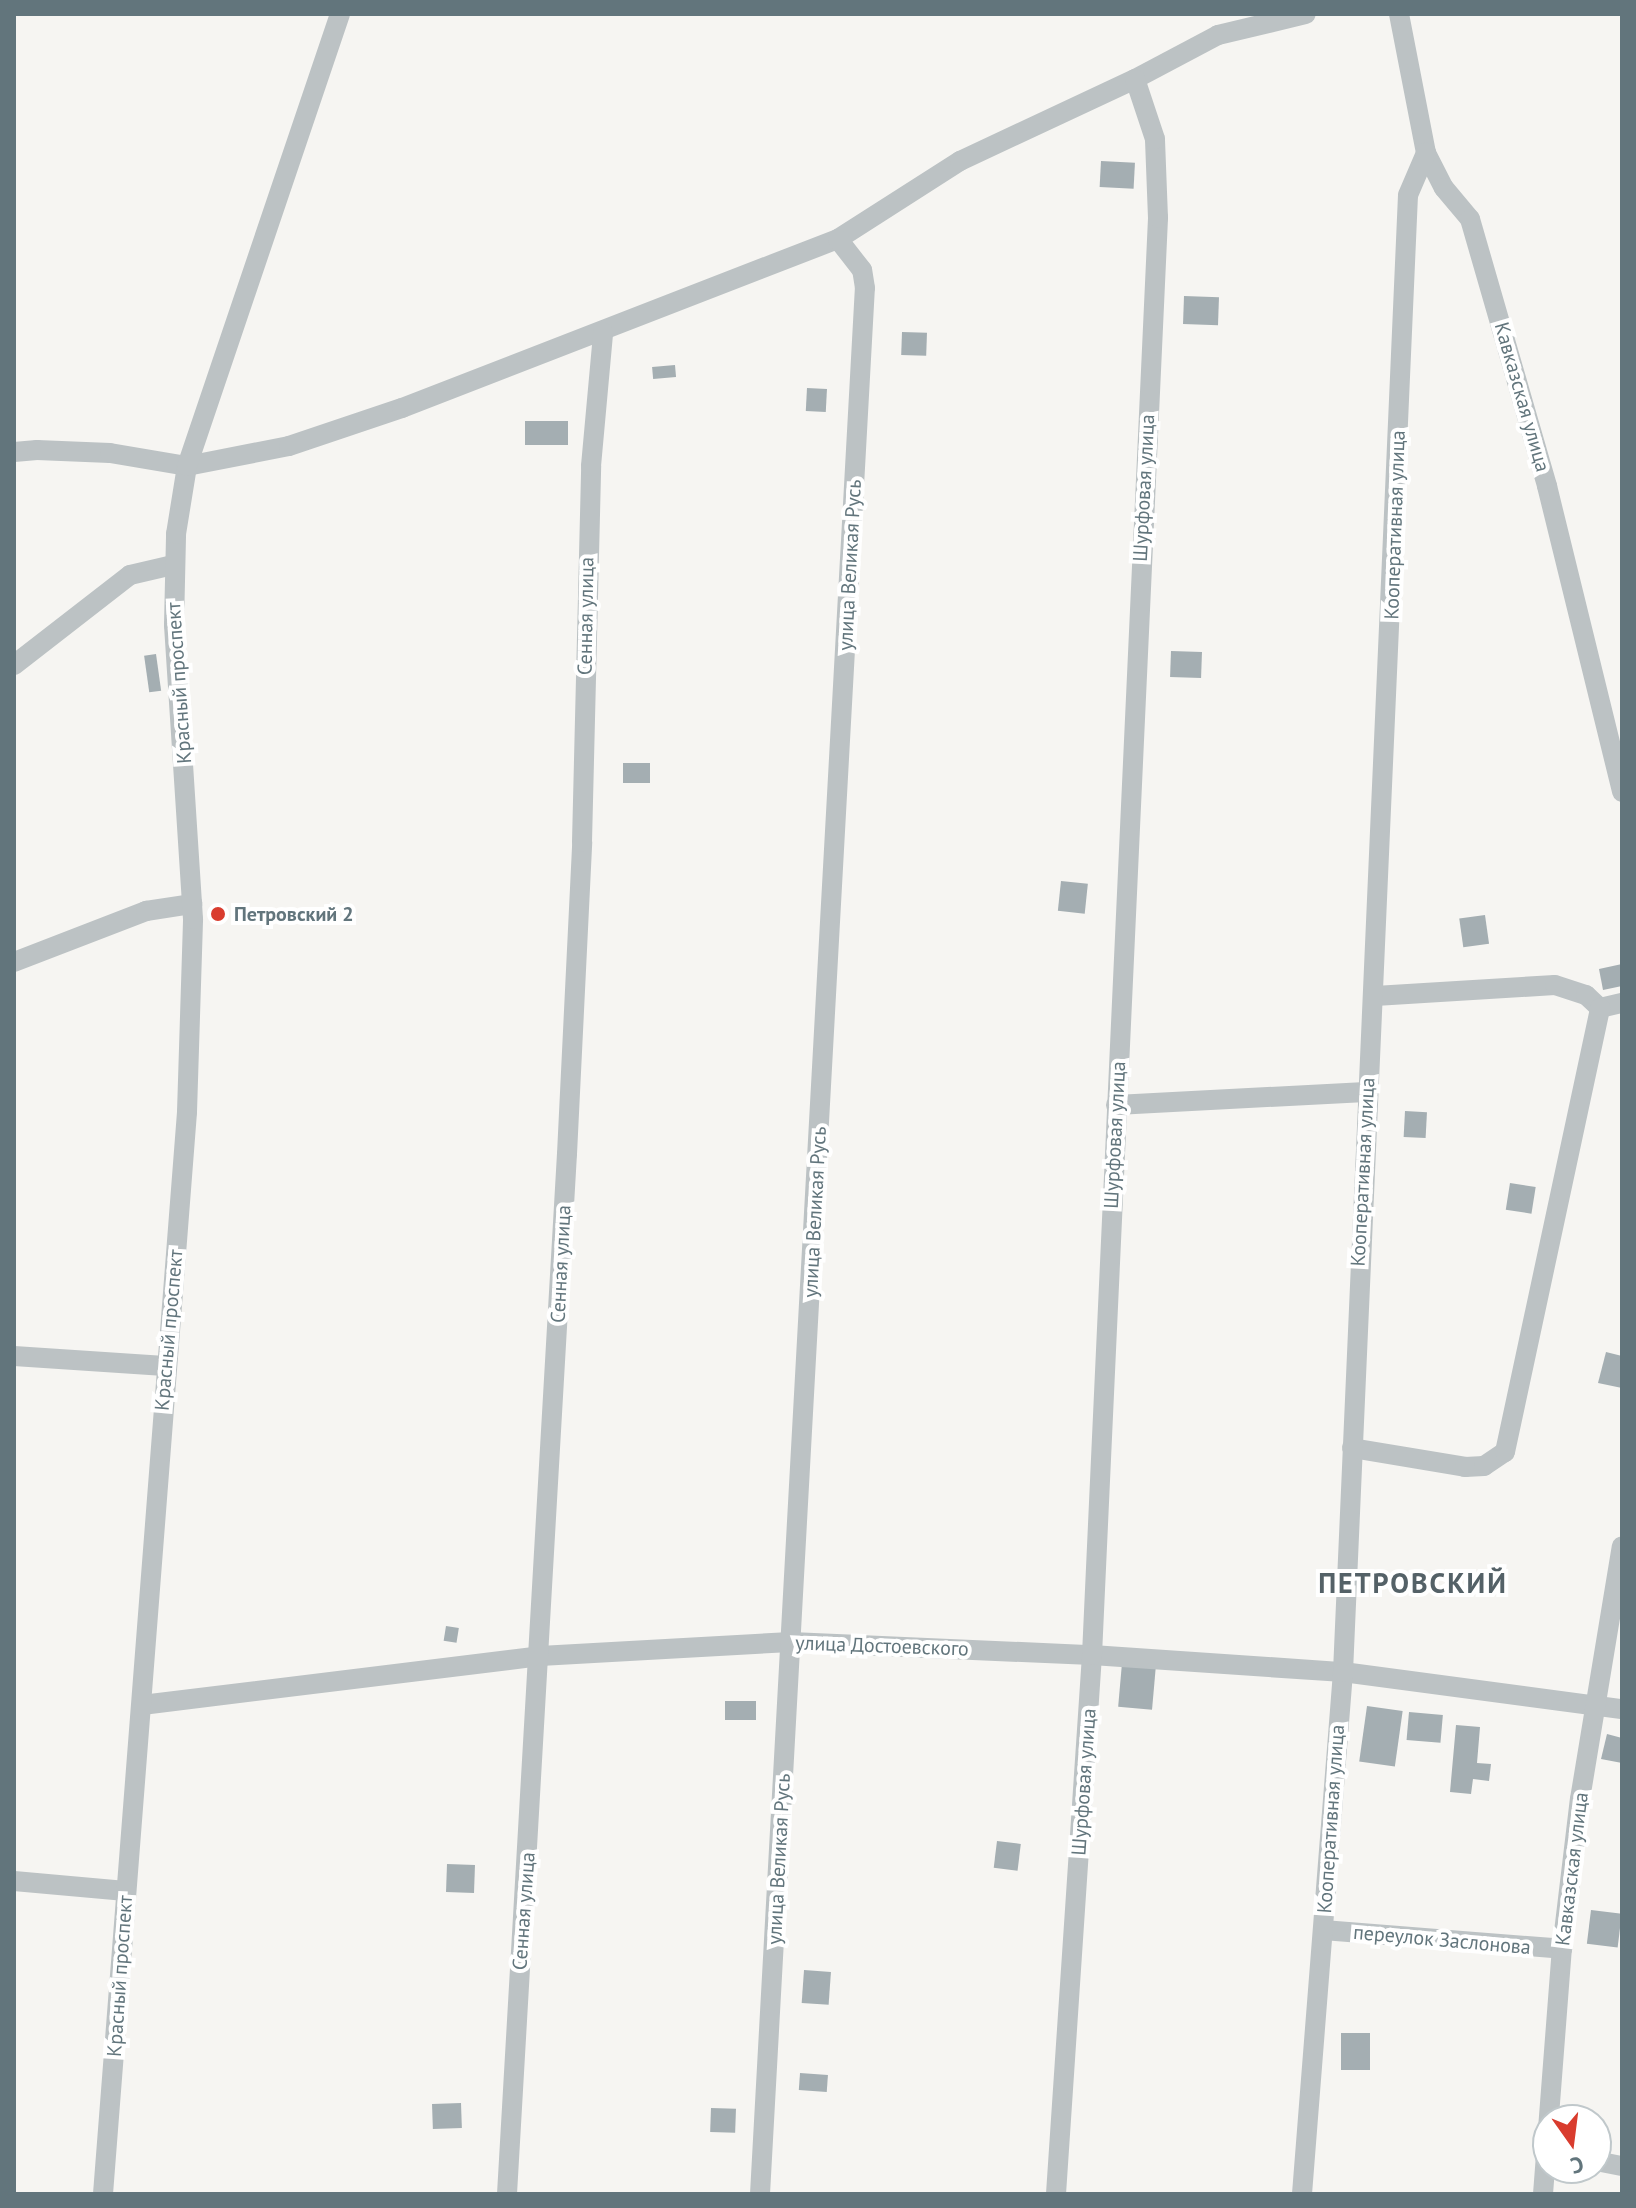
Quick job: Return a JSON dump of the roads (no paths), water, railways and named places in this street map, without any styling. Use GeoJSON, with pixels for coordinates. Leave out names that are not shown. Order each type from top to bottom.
{"type":"FeatureCollection","features":[{"type":"Feature","properties":{"kind":"street","name":"Красный проспект"},"geometry":{"type":"LineString","coordinates":[[103,2194],[187,1112],[192,904],[173,565],[187,466],[340,14]]}},
{"type":"Feature","properties":{"kind":"street"},"geometry":{"type":"LineString","coordinates":[[14,452],[110,453],[147,456],[187,466],[289,446],[603,333],[838,239],[960,161],[1135,79],[1218,35],[1306,14]]}},
{"type":"Feature","properties":{"kind":"street","name":"Кавказская улица"},"geometry":{"type":"LineString","coordinates":[[1399,14],[1426,153],[1444,188],[1470,219],[1547,486],[1622,792]]}},
{"type":"Feature","properties":{"kind":"street","name":"Шурфовая улица"},"geometry":{"type":"LineString","coordinates":[[1056,2194],[1092,1655],[1158,218],[1155,139],[1135,79]]}},
{"type":"Feature","properties":{"kind":"street","name":"Кооперативная улица"},"geometry":{"type":"LineString","coordinates":[[1302,2194],[1343,1672],[1366,1092],[1375,996],[1408,195],[1426,153]]}},
{"type":"Feature","properties":{"kind":"street","name":"улица Великая Русь"},"geometry":{"type":"LineString","coordinates":[[760,2194],[865,288],[862,270],[838,239]]}},
{"type":"Feature","properties":{"kind":"street","name":"Сенная улица"},"geometry":{"type":"LineString","coordinates":[[507,2194],[540,1656],[582,842],[591,466],[603,333]]}},
{"type":"Feature","properties":{"kind":"street"},"geometry":{"type":"LineString","coordinates":[[14,665],[130,575],[173,565]]}},
{"type":"Feature","properties":{"kind":"street"},"geometry":{"type":"LineString","coordinates":[[14,962],[146,911],[192,904]]}},
{"type":"Feature","properties":{"kind":"street"},"geometry":{"type":"LineString","coordinates":[[1375,996],[1555,985],[1586,995],[1600,1008]]}},
{"type":"Feature","properties":{"kind":"street"},"geometry":{"type":"LineString","coordinates":[[1600,1008],[1622,1003]]}},
{"type":"Feature","properties":{"kind":"street"},"geometry":{"type":"LineString","coordinates":[[1352,1448],[1465,1467],[1484,1466],[1505,1452],[1600,1008]]}},
{"type":"Feature","properties":{"kind":"street"},"geometry":{"type":"LineString","coordinates":[[1116,1105],[1366,1092]]}},
{"type":"Feature","properties":{"kind":"street"},"geometry":{"type":"LineString","coordinates":[[14,1356],[165,1366]]}},
{"type":"Feature","properties":{"kind":"street","name":"Кавказская улица"},"geometry":{"type":"LineString","coordinates":[[1550,2104],[1562,1949],[1594,1704],[1622,1546]]}},
{"type":"Feature","properties":{"kind":"street","name":"улица Достоевского"},"geometry":{"type":"LineString","coordinates":[[142,1705],[540,1656],[791,1642],[1092,1655],[1343,1672],[1622,1709]]}},
{"type":"Feature","properties":{"kind":"street"},"geometry":{"type":"LineString","coordinates":[[14,1881],[126,1891]]}},
{"type":"Feature","properties":{"kind":"street","name":"переулок Заслонова"},"geometry":{"type":"LineString","coordinates":[[1323,1930],[1562,1949]]}},
{"type":"Feature","properties":{"kind":"place","name":"Петровский 2"},"geometry":{"type":"Point","coordinates":[218,914]}},
{"type":"Feature","properties":{"kind":"district","name":"ПЕТРОВСКИЙ"},"geometry":{"type":"Point","coordinates":[1413,1583]}}]}
